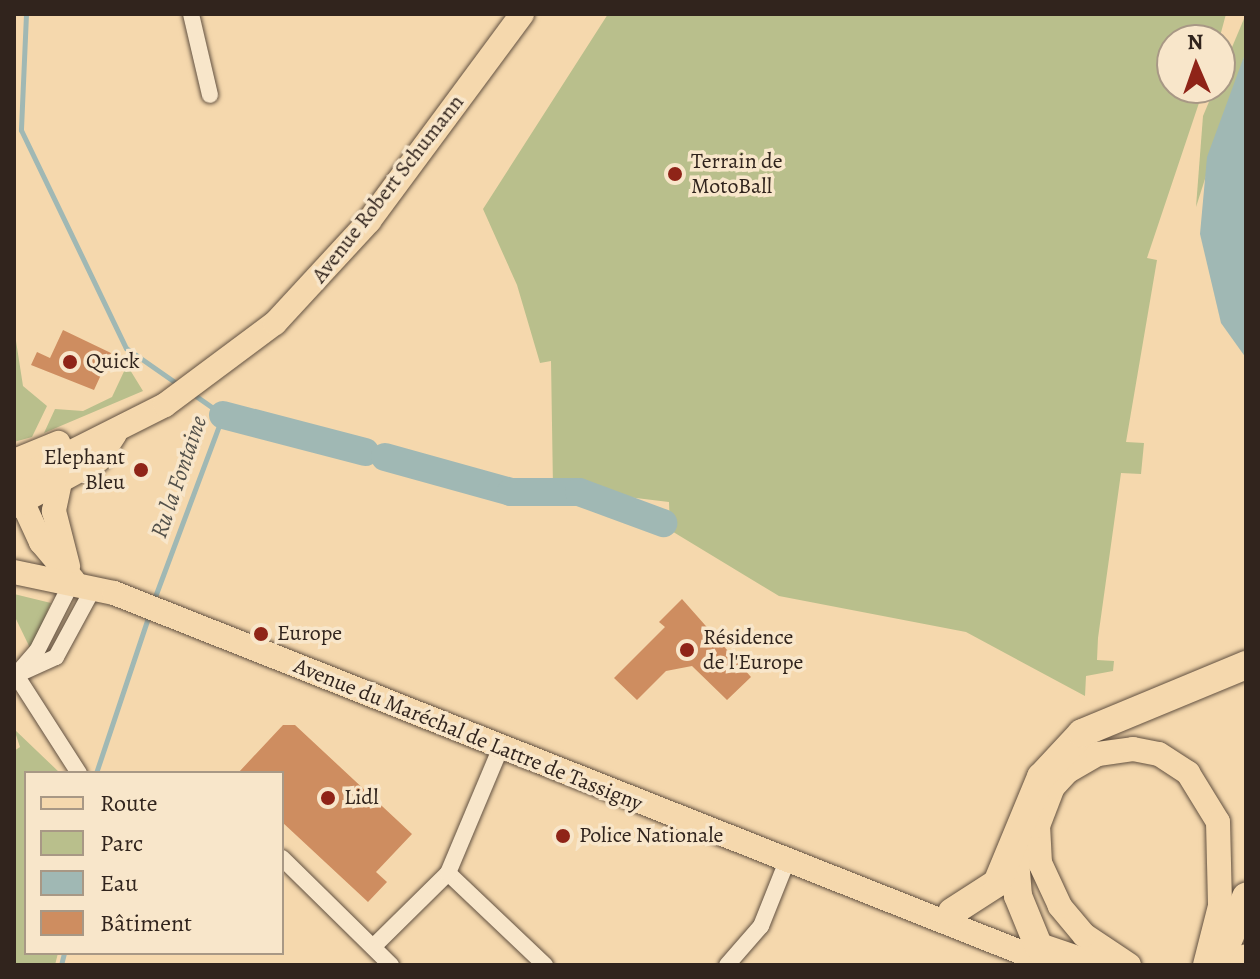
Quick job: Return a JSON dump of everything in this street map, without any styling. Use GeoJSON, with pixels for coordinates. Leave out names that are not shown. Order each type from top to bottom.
{"type":"FeatureCollection","features":[{"type":"Feature","properties":{"kind":"highway"},"geometry":{"type":"LineString","coordinates":[[952,912],[997,883],[1041,777],[1082,733],[1246,665]]}},
{"type":"Feature","properties":{"kind":"highway"},"geometry":{"type":"LineString","coordinates":[[1014,847],[1018,896],[1049,958]]}},
{"type":"Feature","properties":{"kind":"highway"},"geometry":{"type":"LineString","coordinates":[[1218,965],[1246,897]]}},
{"type":"Feature","properties":{"kind":"highway"},"geometry":{"type":"LineString","coordinates":[[1244,965],[1246,958]]}},
{"type":"Feature","properties":{"kind":"main road","name":"Avenue Robert Schumann"},"geometry":{"type":"LineString","coordinates":[[19,480],[165,405],[203,380],[327,273],[522,14]]}},
{"type":"Feature","properties":{"kind":"main road"},"geometry":{"type":"LineString","coordinates":[[19,480],[60,482],[98,460],[118,428]]}},
{"type":"Feature","properties":{"kind":"main road"},"geometry":{"type":"LineString","coordinates":[[19,480],[83,584]]}},
{"type":"Feature","properties":{"kind":"main road"},"geometry":{"type":"LineString","coordinates":[[60,482],[54,511],[83,584]]}},
{"type":"Feature","properties":{"kind":"main road","name":"Avenue du Maréchal de Lattre de Tassigny"},"geometry":{"type":"LineString","coordinates":[[16,569],[83,584],[135,601],[500,749],[909,907]]}},
{"type":"Feature","properties":{"kind":"main road"},"geometry":{"type":"LineString","coordinates":[[1129,965],[1084,935],[1060,906],[1040,863],[1037,836],[1044,805],[1068,771],[1098,754],[1133,749],[1159,754],[1188,773],[1218,822],[1220,906],[1205,965]]}},
{"type":"Feature","properties":{"kind":"main road"},"geometry":{"type":"LineString","coordinates":[[909,907],[952,912],[1049,958]]}},
{"type":"Feature","properties":{"kind":"main road"},"geometry":{"type":"LineString","coordinates":[[909,907],[1049,958],[1098,965]]}},
{"type":"Feature","properties":{"kind":"street"},"geometry":{"type":"LineString","coordinates":[[191,14],[210,95]]}},
{"type":"Feature","properties":{"kind":"street"},"geometry":{"type":"LineString","coordinates":[[78,771],[15,676],[37,651],[83,584]]}},
{"type":"Feature","properties":{"kind":"street"},"geometry":{"type":"LineString","coordinates":[[373,947],[448,873],[500,749]]}},
{"type":"Feature","properties":{"kind":"street"},"geometry":{"type":"LineString","coordinates":[[284,860],[391,965]]}},
{"type":"Feature","properties":{"kind":"street"},"geometry":{"type":"LineString","coordinates":[[727,965],[761,926],[787,861]]}},
{"type":"Feature","properties":{"kind":"street"},"geometry":{"type":"LineString","coordinates":[[448,873],[545,965]]}},
{"type":"Feature","properties":{"kind":"green space"},"geometry":{"type":"Polygon","coordinates":[[[608,14],[1226,14],[1223,24],[1156,24],[1156,104],[1199,104],[1147,258],[1157,260],[1126,442],[1144,443],[1141,474],[1121,473],[1098,638],[1097,660],[1114,661],[1113,671],[1086,676],[1085,696],[966,632],[779,596],[670,530],[669,502],[553,488],[551,361],[540,363],[517,285],[483,209],[608,14]]]}},
{"type":"Feature","properties":{"kind":"green space"},"geometry":{"type":"Polygon","coordinates":[[[1246,14],[1246,51],[1236,82],[1236,38],[1246,14]]]}},
{"type":"Feature","properties":{"kind":"green space"},"geometry":{"type":"Polygon","coordinates":[[[1208,104],[1229,104],[1196,207],[1203,116],[1208,104]]]}},
{"type":"Feature","properties":{"kind":"green space"},"geometry":{"type":"Polygon","coordinates":[[[14,328],[23,386],[47,406],[32,437],[14,442],[14,328]]]}},
{"type":"Feature","properties":{"kind":"green space"},"geometry":{"type":"Polygon","coordinates":[[[127,365],[143,391],[44,433],[55,409],[83,411],[112,397],[127,365]]]}},
{"type":"Feature","properties":{"kind":"green space"},"geometry":{"type":"Polygon","coordinates":[[[14,594],[51,603],[31,650],[14,615],[14,594]]]}},
{"type":"Feature","properties":{"kind":"green space"},"geometry":{"type":"Polygon","coordinates":[[[14,729],[58,771],[24,771],[24,955],[58,955],[55,965],[14,965],[14,751],[20,747],[14,729]]]}},
{"type":"Feature","properties":{"kind":"water"},"geometry":{"type":"Polygon","coordinates":[[[1246,51],[1246,358],[1221,323],[1200,234],[1207,157],[1226,104],[1236,104],[1236,78],[1246,51]]]}},
{"type":"Feature","properties":{"kind":"building","name":"Quick"},"geometry":{"type":"Polygon","coordinates":[[[63,330],[111,353],[94,390],[31,365],[37,352],[50,358],[63,330]]]}},
{"type":"Feature","properties":{"kind":"building","name":"Résidence de l'Europe"},"geometry":{"type":"Polygon","coordinates":[[[682,599],[751,677],[727,700],[692,666],[666,671],[637,700],[614,678],[665,627],[659,622],[682,599]]]}},
{"type":"Feature","properties":{"kind":"building","name":"Lidl"},"geometry":{"type":"Polygon","coordinates":[[[283,725],[295,725],[412,834],[376,872],[387,882],[368,902],[284,824],[284,771],[240,771],[283,725]]]}},
{"type":"Feature","properties":{"kind":"waterway","name":"Ru la Fontaine"},"geometry":{"type":"LineString","coordinates":[[26,14],[21,130],[126,348],[179,385]]}},
{"type":"Feature","properties":{"kind":"waterway","name":"Ru la Fontaine"},"geometry":{"type":"LineString","coordinates":[[153,602],[223,415],[191,393]]}},
{"type":"Feature","properties":{"kind":"waterway"},"geometry":{"type":"LineString","coordinates":[[223,415],[365,452]]}},
{"type":"Feature","properties":{"kind":"waterway"},"geometry":{"type":"LineString","coordinates":[[385,457],[511,492],[579,492],[663,523]]}},
{"type":"Feature","properties":{"kind":"waterway","name":"Ru la Fontaine"},"geometry":{"type":"LineString","coordinates":[[97,771],[149,615]]}},
{"type":"Feature","properties":{"kind":"waterway","name":"Ru la Fontaine"},"geometry":{"type":"LineString","coordinates":[[61,965],[64,955]]}},
{"type":"Feature","properties":{"kind":"place","name":"Terrain de MotoBall"},"geometry":{"type":"Point","coordinates":[675,174]}},
{"type":"Feature","properties":{"kind":"place","name":"Quick"},"geometry":{"type":"Point","coordinates":[70,362]}},
{"type":"Feature","properties":{"kind":"place","name":"Elephant Bleu"},"geometry":{"type":"Point","coordinates":[141,470]}},
{"type":"Feature","properties":{"kind":"place","name":"Europe"},"geometry":{"type":"Point","coordinates":[261,634]}},
{"type":"Feature","properties":{"kind":"place","name":"Résidence de l'Europe"},"geometry":{"type":"Point","coordinates":[687,650]}},
{"type":"Feature","properties":{"kind":"place","name":"Lidl"},"geometry":{"type":"Point","coordinates":[328,798]}},
{"type":"Feature","properties":{"kind":"place","name":"Police Nationale"},"geometry":{"type":"Point","coordinates":[563,836]}}]}
